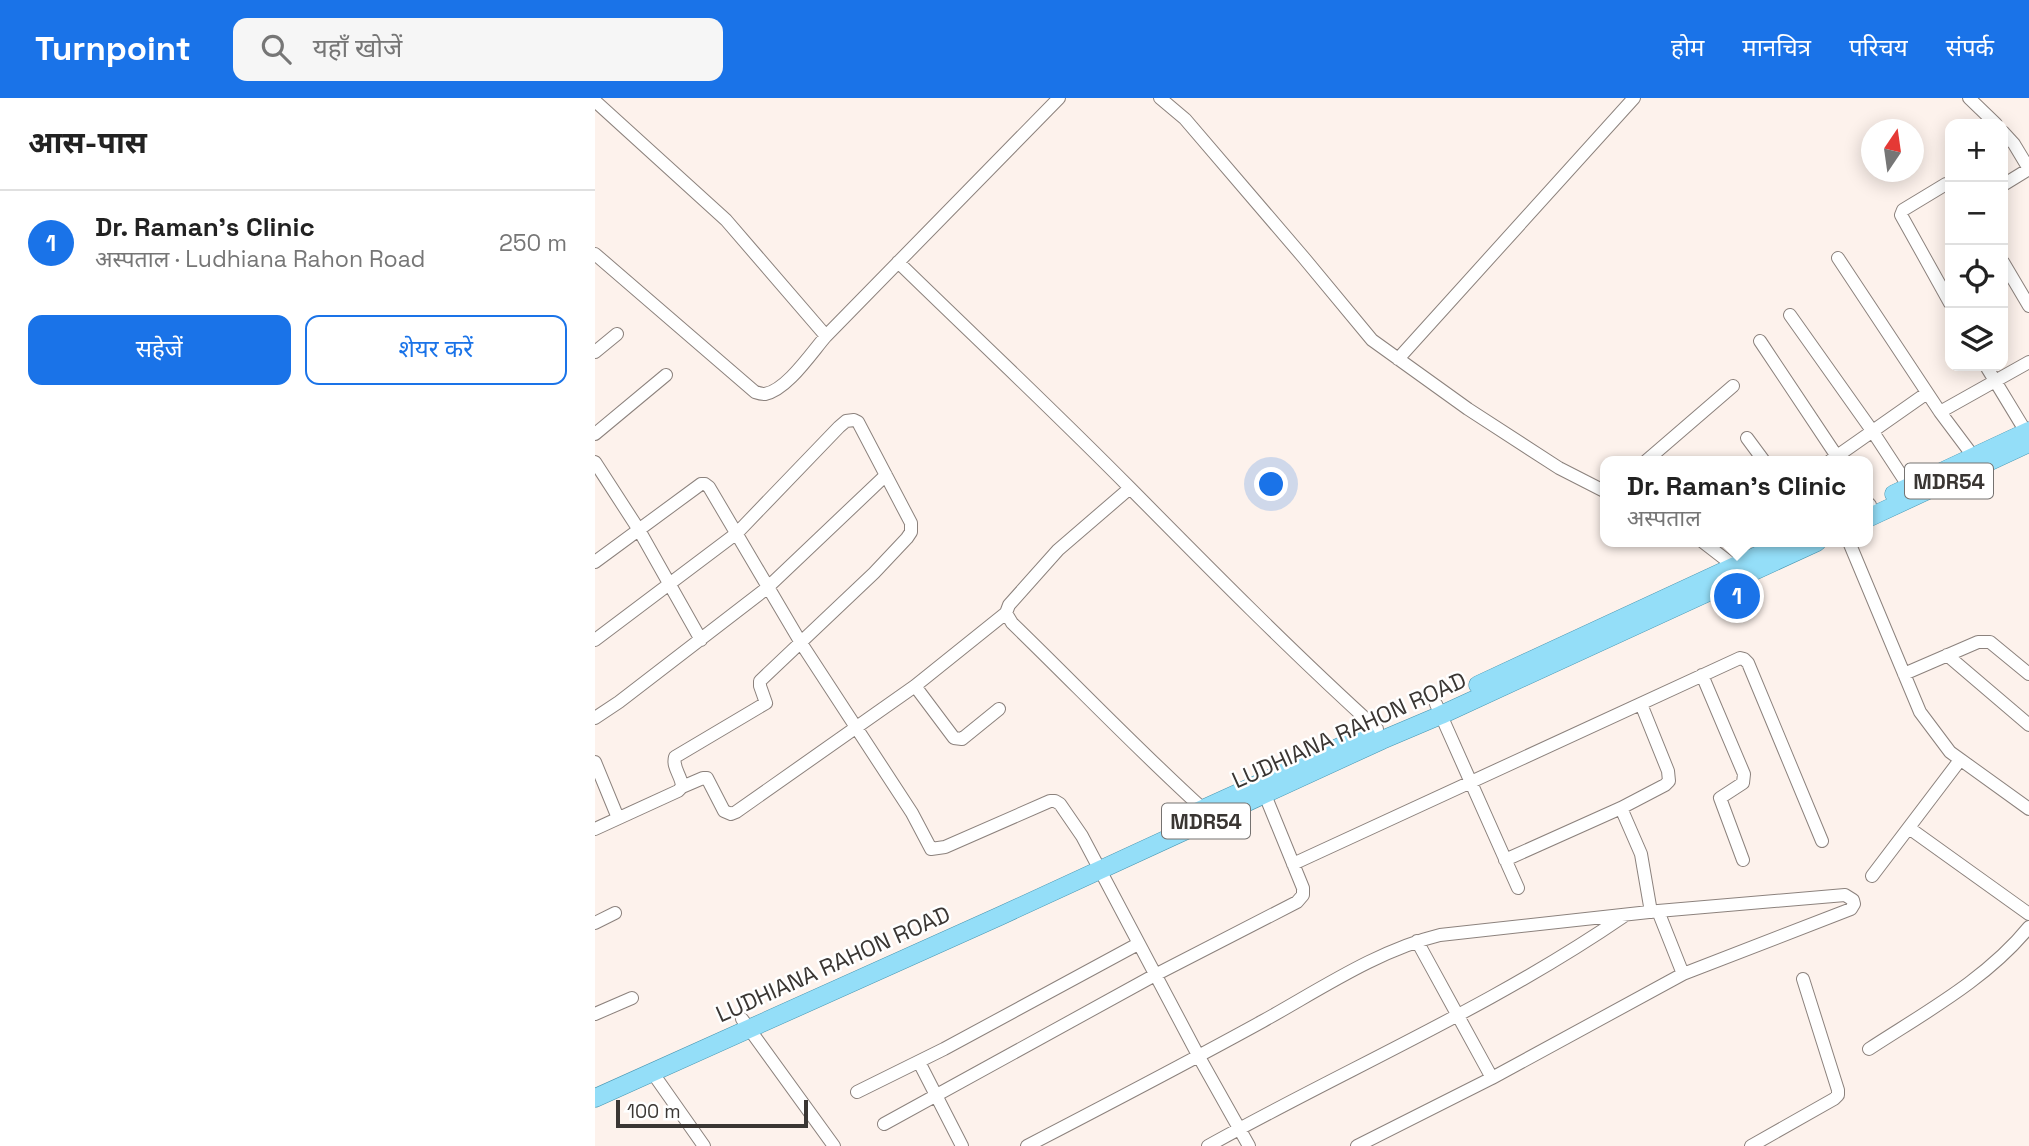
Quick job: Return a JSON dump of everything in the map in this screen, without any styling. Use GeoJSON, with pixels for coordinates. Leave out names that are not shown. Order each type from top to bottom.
{"type":"FeatureCollection","features":[{"type":"Feature","properties":{"kind":"main road","name":"MDR54"},"geometry":{"type":"LineString","coordinates":[[1873,506],[1973,456],[2028,435]]}},
{"type":"Feature","properties":{"kind":"main road","name":"MDR54"},"geometry":{"type":"LineString","coordinates":[[1873,506],[2028,435]]}},
{"type":"Feature","properties":{"kind":"main road","name":"LUDHIANA RAHON ROAD"},"geometry":{"type":"LineString","coordinates":[[1737,572],[1779,547]]}},
{"type":"Feature","properties":{"kind":"main road","name":"LUDHIANA RAHON ROAD"},"geometry":{"type":"LineString","coordinates":[[1096,864],[1265,795],[1382,740],[1438,710],[1737,572],[1804,547]]}},
{"type":"Feature","properties":{"kind":"main road","name":"LUDHIANA RAHON ROAD"},"geometry":{"type":"LineString","coordinates":[[595,1086],[1000,916],[1203,809],[1377,729],[1438,710]]}},
{"type":"Feature","properties":{"kind":"main road","name":"LUDHIANA RAHON ROAD"},"geometry":{"type":"LineString","coordinates":[[595,1098],[746,1024]]}},
{"type":"Feature","properties":{"kind":"street"},"geometry":{"type":"LineString","coordinates":[[595,254],[755,392],[764,394],[776,390],[1059,98]]}},
{"type":"Feature","properties":{"kind":"street"},"geometry":{"type":"LineString","coordinates":[[1160,98],[1185,119],[1372,341],[1468,409],[1559,468],[1600,489]]}},
{"type":"Feature","properties":{"kind":"street"},"geometry":{"type":"LineString","coordinates":[[1398,359],[1634,98]]}},
{"type":"Feature","properties":{"kind":"street"},"geometry":{"type":"LineString","coordinates":[[1969,98],[1991,119]]}},
{"type":"Feature","properties":{"kind":"street"},"geometry":{"type":"LineString","coordinates":[[595,101],[726,220],[826,336]]}},
{"type":"Feature","properties":{"kind":"street"},"geometry":{"type":"LineString","coordinates":[[2008,138],[2029,169],[2008,183]]}},
{"type":"Feature","properties":{"kind":"street"},"geometry":{"type":"LineString","coordinates":[[1945,185],[1903,211],[1901,215],[1945,294]]}},
{"type":"Feature","properties":{"kind":"street"},"geometry":{"type":"LineString","coordinates":[[1838,258],[1927,393],[1973,456]]}},
{"type":"Feature","properties":{"kind":"street"},"geometry":{"type":"LineString","coordinates":[[898,262],[1130,488],[1242,602],[1377,729]]}},
{"type":"Feature","properties":{"kind":"street"},"geometry":{"type":"LineString","coordinates":[[2008,270],[2029,306]]}},
{"type":"Feature","properties":{"kind":"street"},"geometry":{"type":"LineString","coordinates":[[1790,316],[1909,487]]}},
{"type":"Feature","properties":{"kind":"street"},"geometry":{"type":"LineString","coordinates":[[595,352],[617,334]]}},
{"type":"Feature","properties":{"kind":"street"},"geometry":{"type":"LineString","coordinates":[[1760,341],[1832,456]]}},
{"type":"Feature","properties":{"kind":"street"},"geometry":{"type":"LineString","coordinates":[[1940,412],[2029,362]]}},
{"type":"Feature","properties":{"kind":"street"},"geometry":{"type":"LineString","coordinates":[[1989,371],[2028,435]]}},
{"type":"Feature","properties":{"kind":"street"},"geometry":{"type":"LineString","coordinates":[[595,434],[666,375]]}},
{"type":"Feature","properties":{"kind":"street"},"geometry":{"type":"LineString","coordinates":[[1652,456],[1733,386]]}},
{"type":"Feature","properties":{"kind":"street"},"geometry":{"type":"LineString","coordinates":[[1840,456],[1927,393]]}},
{"type":"Feature","properties":{"kind":"street"},"geometry":{"type":"LineString","coordinates":[[595,640],[737,533],[846,421],[858,422],[911,523],[911,532],[874,573],[761,681],[760,686],[766,700],[763,705],[675,757],[673,761],[683,787]]}},
{"type":"Feature","properties":{"kind":"street"},"geometry":{"type":"LineString","coordinates":[[1747,438],[1760,456]]}},
{"type":"Feature","properties":{"kind":"street"},"geometry":{"type":"LineString","coordinates":[[597,470],[639,530],[701,640]]}},
{"type":"Feature","properties":{"kind":"street"},"geometry":{"type":"LineString","coordinates":[[595,718],[767,589],[885,475]]}},
{"type":"Feature","properties":{"kind":"street"},"geometry":{"type":"LineString","coordinates":[[595,562],[701,484],[709,487],[767,589],[912,813],[931,849],[945,847],[1050,801],[1055,801],[1067,813],[1249,1146]]}},
{"type":"Feature","properties":{"kind":"street"},"geometry":{"type":"LineString","coordinates":[[595,829],[703,778],[707,778],[724,811],[731,814],[915,686],[1006,612],[1009,605],[1058,550],[1130,488]]}},
{"type":"Feature","properties":{"kind":"street"},"geometry":{"type":"LineString","coordinates":[[1709,547],[1737,572]]}},
{"type":"Feature","properties":{"kind":"street"},"geometry":{"type":"LineString","coordinates":[[1851,547],[1920,712],[1934,733],[1950,752],[2029,809]]}},
{"type":"Feature","properties":{"kind":"street"},"geometry":{"type":"LineString","coordinates":[[1006,612],[1012,623],[1203,809]]}},
{"type":"Feature","properties":{"kind":"street"},"geometry":{"type":"LineString","coordinates":[[1904,674],[1978,642],[1990,642],[2029,674]]}},
{"type":"Feature","properties":{"kind":"street"},"geometry":{"type":"LineString","coordinates":[[1947,655],[2029,725]]}},
{"type":"Feature","properties":{"kind":"street"},"geometry":{"type":"LineString","coordinates":[[1293,864],[1736,659],[1744,659],[1748,663],[1822,841]]}},
{"type":"Feature","properties":{"kind":"street"},"geometry":{"type":"LineString","coordinates":[[1702,676],[1744,774],[1743,783],[1720,798],[1743,859]]}},
{"type":"Feature","properties":{"kind":"street"},"geometry":{"type":"LineString","coordinates":[[915,686],[957,740],[962,739],[999,709]]}},
{"type":"Feature","properties":{"kind":"street"},"geometry":{"type":"LineString","coordinates":[[1505,860],[1621,808],[1669,781],[1668,771],[1641,705]]}},
{"type":"Feature","properties":{"kind":"street"},"geometry":{"type":"LineString","coordinates":[[1438,710],[1518,888]]}},
{"type":"Feature","properties":{"kind":"street"},"geometry":{"type":"LineString","coordinates":[[1872,876],[1960,760]]}},
{"type":"Feature","properties":{"kind":"street"},"geometry":{"type":"LineString","coordinates":[[595,762],[618,818]]}},
{"type":"Feature","properties":{"kind":"street"},"geometry":{"type":"LineString","coordinates":[[884,1124],[1155,975],[1297,902],[1303,895],[1303,888],[1265,795]]}},
{"type":"Feature","properties":{"kind":"street"},"geometry":{"type":"LineString","coordinates":[[1621,808],[1641,854],[1654,911],[1683,974]]}},
{"type":"Feature","properties":{"kind":"street"},"geometry":{"type":"LineString","coordinates":[[1909,828],[2029,914]]}},
{"type":"Feature","properties":{"kind":"street"},"geometry":{"type":"LineString","coordinates":[[1027,1146],[1199,1057],[1377,958],[1417,940],[1440,935],[1654,911],[1845,895],[1853,900],[1851,909],[1683,974],[1492,1078],[1357,1146]]}},
{"type":"Feature","properties":{"kind":"street"},"geometry":{"type":"LineString","coordinates":[[595,923],[615,913]]}},
{"type":"Feature","properties":{"kind":"street"},"geometry":{"type":"LineString","coordinates":[[1208,1146],[1459,1015],[1587,942],[1626,915]]}},
{"type":"Feature","properties":{"kind":"street"},"geometry":{"type":"LineString","coordinates":[[1869,1049],[1973,980],[1996,962],[2029,928]]}},
{"type":"Feature","properties":{"kind":"street"},"geometry":{"type":"LineString","coordinates":[[1417,940],[1492,1078]]}},
{"type":"Feature","properties":{"kind":"street"},"geometry":{"type":"LineString","coordinates":[[857,1093],[1138,944]]}},
{"type":"Feature","properties":{"kind":"street"},"geometry":{"type":"LineString","coordinates":[[1751,1146],[1775,1140],[1838,1095],[1803,979]]}},
{"type":"Feature","properties":{"kind":"street"},"geometry":{"type":"LineString","coordinates":[[595,1014],[632,998]]}},
{"type":"Feature","properties":{"kind":"street"},"geometry":{"type":"LineString","coordinates":[[746,1024],[834,1146]]}},
{"type":"Feature","properties":{"kind":"street"},"geometry":{"type":"LineString","coordinates":[[919,1062],[962,1146]]}},
{"type":"Feature","properties":{"kind":"street"},"geometry":{"type":"LineString","coordinates":[[652,1072],[703,1146]]}},
{"type":"Feature","properties":{"kind":"place","name":"Dr. Raman's Clinic"},"geometry":{"type":"Point","coordinates":[1737,596]}}]}
